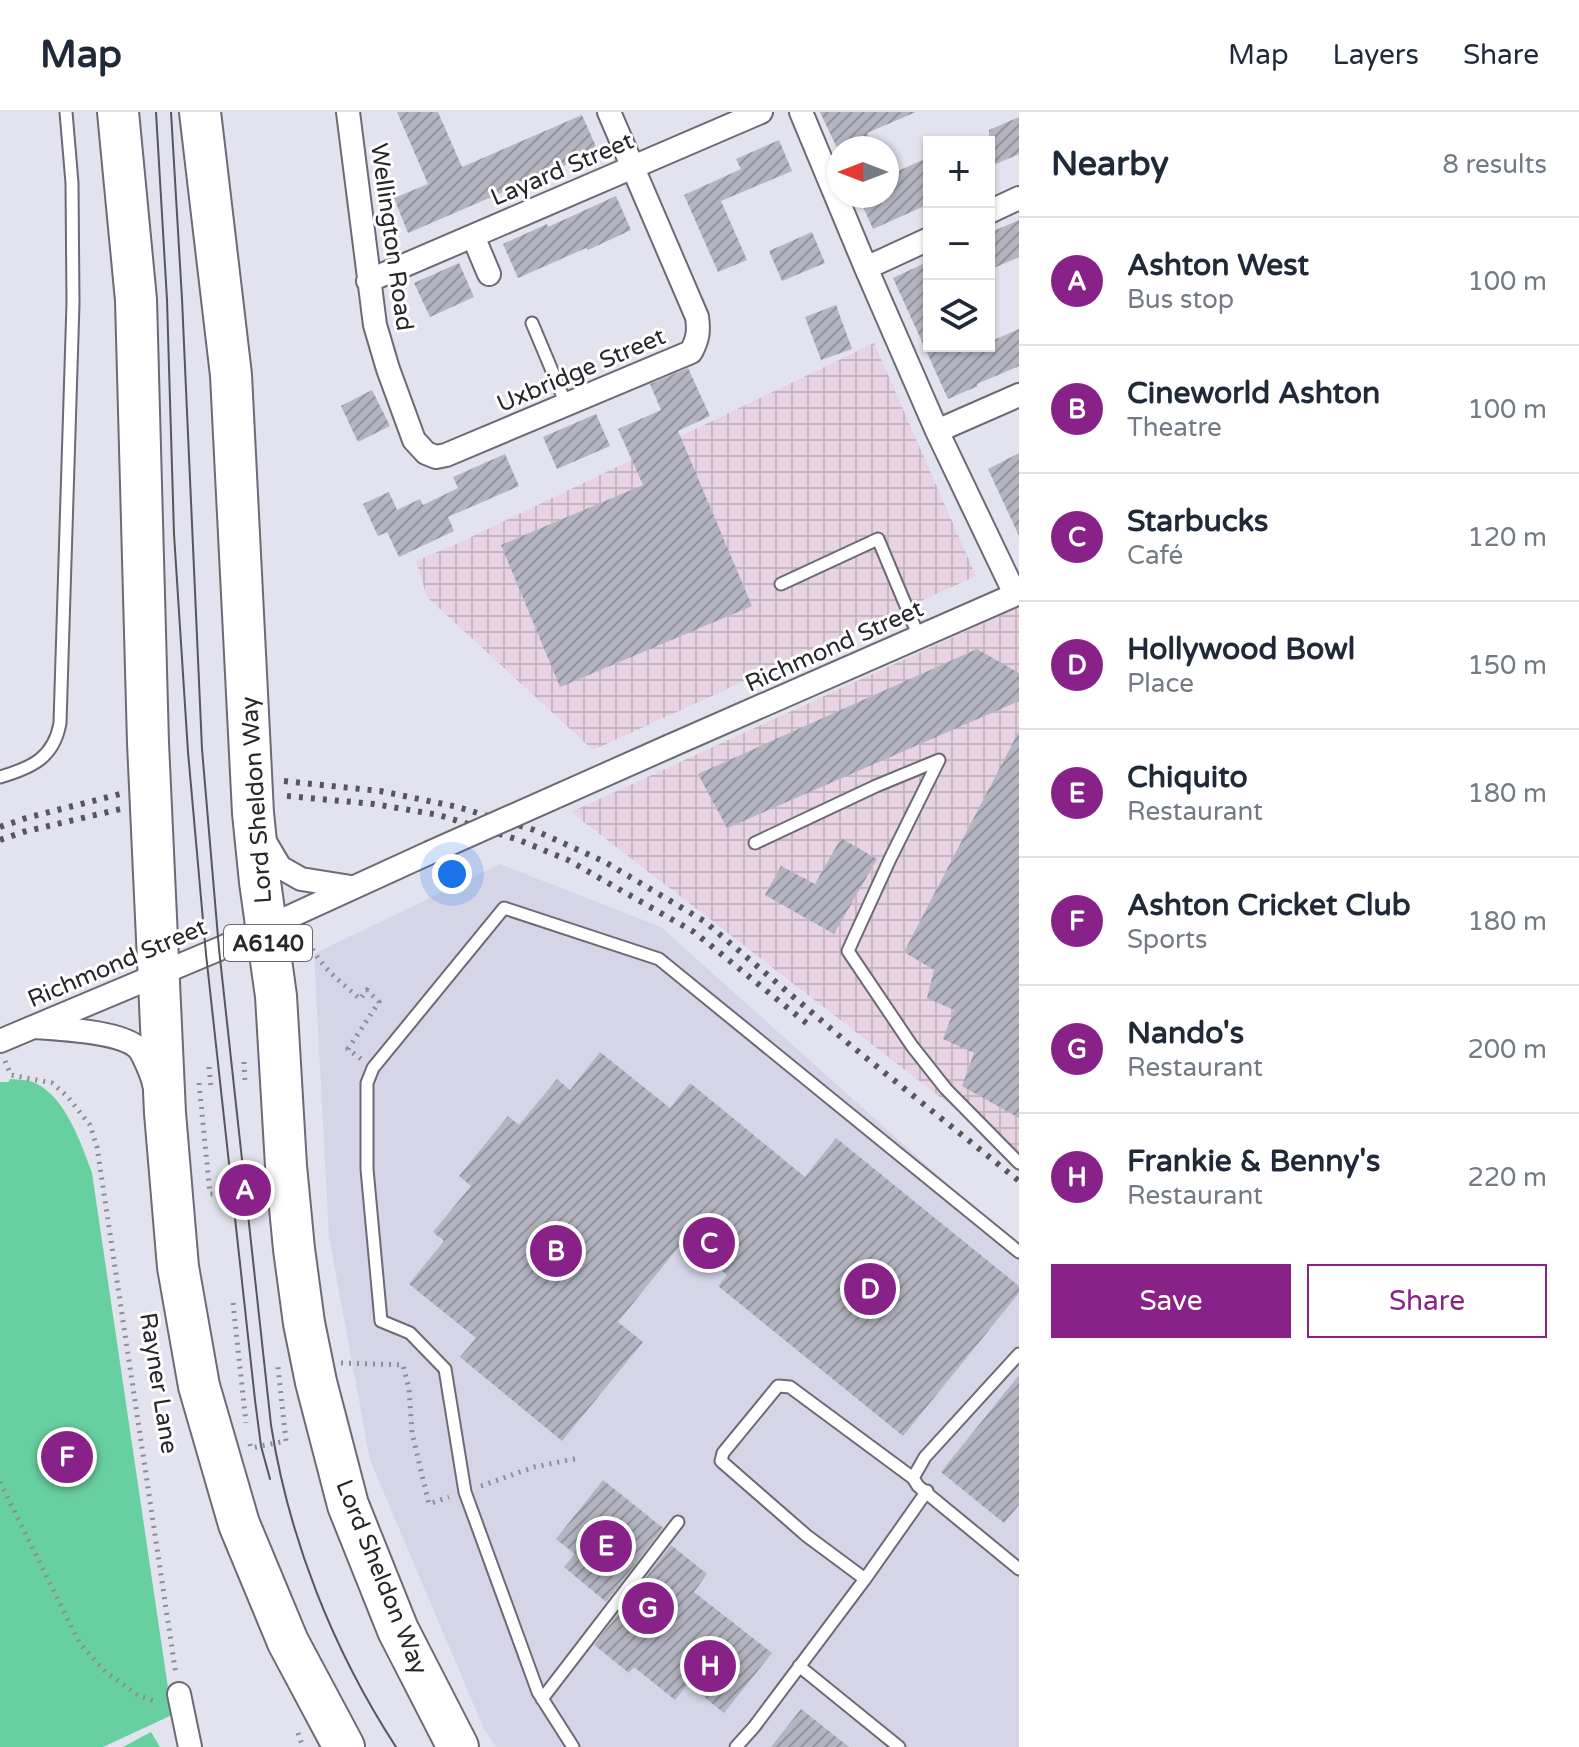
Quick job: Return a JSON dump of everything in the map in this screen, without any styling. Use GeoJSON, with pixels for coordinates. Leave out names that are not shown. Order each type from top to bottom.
{"type":"FeatureCollection","features":[{"type":"Feature","properties":{"kind":"highway"},"geometry":{"type":"LineString","coordinates":[[118,112],[136,300],[148,743],[165,1113],[178,1267],[199,1386],[239,1524],[288,1642],[344,1747]]}},
{"type":"Feature","properties":{"kind":"highway","name":"Lord Sheldon Way"},"geometry":{"type":"LineString","coordinates":[[200,112],[231,375],[253,813],[276,996],[286,1166],[304,1323],[348,1505],[398,1630],[458,1747]]}},
{"type":"Feature","properties":{"kind":"street","name":"Wellington Road"},"geometry":{"type":"LineString","coordinates":[[348,112],[368,281],[375,325],[388,369]]}},
{"type":"Feature","properties":{"kind":"street","name":"Uxbridge Street"},"geometry":{"type":"LineString","coordinates":[[388,369],[414,440],[426,453],[436,457],[691,352],[699,331],[697,317],[609,112]]}},
{"type":"Feature","properties":{"kind":"street","name":"Layard Street"},"geometry":{"type":"LineString","coordinates":[[368,281],[761,112]]}},
{"type":"Feature","properties":{"kind":"street"},"geometry":{"type":"LineString","coordinates":[[801,112],[937,431],[1015,598]]}},
{"type":"Feature","properties":{"kind":"street"},"geometry":{"type":"LineString","coordinates":[[995,209],[1019,198]]}},
{"type":"Feature","properties":{"kind":"street","name":"Layard Street"},"geometry":{"type":"LineString","coordinates":[[473,236],[489,274]]}},
{"type":"Feature","properties":{"kind":"street"},"geometry":{"type":"LineString","coordinates":[[866,268],[923,242]]}},
{"type":"Feature","properties":{"kind":"street"},"geometry":{"type":"LineString","coordinates":[[937,431],[1019,395]]}},
{"type":"Feature","properties":{"kind":"street","name":"Richmond Street"},"geometry":{"type":"LineString","coordinates":[[0,1041],[266,927],[919,637],[1015,598]]}},
{"type":"Feature","properties":{"kind":"street"},"geometry":{"type":"LineString","coordinates":[[253,813],[280,867],[301,879],[352,887]]}},
{"type":"Feature","properties":{"kind":"street"},"geometry":{"type":"LineString","coordinates":[[34,1027],[100,1033],[138,1048],[165,1113]]}},
{"type":"Feature","properties":{"kind":"street"},"geometry":{"type":"LineString","coordinates":[[180,1702],[190,1747]]}},
{"type":"Feature","properties":{"kind":"lane"},"geometry":{"type":"LineString","coordinates":[[0,777],[21,771],[47,755],[57,739],[60,723],[73,303],[72,183],[66,112]]}},
{"type":"Feature","properties":{"kind":"lane"},"geometry":{"type":"LineString","coordinates":[[532,323],[566,404]]}},
{"type":"Feature","properties":{"kind":"lane"},"geometry":{"type":"LineString","coordinates":[[781,584],[878,539],[919,637]]}},
{"type":"Feature","properties":{"kind":"lane"},"geometry":{"type":"LineString","coordinates":[[755,843],[939,760],[848,951],[912,1046],[946,1089],[1019,1163]]}},
{"type":"Feature","properties":{"kind":"lane"},"geometry":{"type":"LineString","coordinates":[[573,1747],[542,1699],[465,1492],[445,1369],[410,1333],[381,1321],[367,1169],[367,1083],[373,1068],[504,908],[659,959],[1019,1252]]}},
{"type":"Feature","properties":{"kind":"lane"},"geometry":{"type":"LineString","coordinates":[[913,1478],[925,1457],[1019,1354]]}},
{"type":"Feature","properties":{"kind":"lane"},"geometry":{"type":"LineString","coordinates":[[865,1579],[807,1536],[721,1461],[723,1453],[778,1386],[790,1387],[913,1478],[918,1486],[1019,1569]]}},
{"type":"Feature","properties":{"kind":"lane"},"geometry":{"type":"LineString","coordinates":[[736,1747],[865,1579],[927,1491]]}},
{"type":"Feature","properties":{"kind":"lane"},"geometry":{"type":"LineString","coordinates":[[542,1699],[678,1522]]}},
{"type":"Feature","properties":{"kind":"lane"},"geometry":{"type":"LineString","coordinates":[[799,1666],[899,1747]]}},
{"type":"Feature","properties":{"kind":"path"},"geometry":{"type":"LineString","coordinates":[[309,942],[324,966],[360,999],[367,990],[379,1002],[348,1049],[373,1068]]}},
{"type":"Feature","properties":{"kind":"path"},"geometry":{"type":"LineString","coordinates":[[244,1062],[245,1083]]}},
{"type":"Feature","properties":{"kind":"path"},"geometry":{"type":"LineString","coordinates":[[209,1067],[211,1087]]}},
{"type":"Feature","properties":{"kind":"path","name":"Rayner Lane"},"geometry":{"type":"LineString","coordinates":[[11,1075],[52,1083],[67,1096],[90,1125],[97,1147],[180,1702]]}},
{"type":"Feature","properties":{"kind":"path"},"geometry":{"type":"LineString","coordinates":[[199,1083],[210,1194],[216,1194]]}},
{"type":"Feature","properties":{"kind":"path"},"geometry":{"type":"LineString","coordinates":[[233,1303],[245,1420],[251,1448],[286,1441]]}},
{"type":"Feature","properties":{"kind":"path"},"geometry":{"type":"LineString","coordinates":[[0,1482],[80,1644],[106,1672],[139,1696],[180,1702]]}},
{"type":"Feature","properties":{"kind":"shaded area"},"geometry":{"type":"Polygon","coordinates":[[[874,343],[976,576],[593,750],[427,597],[416,561],[874,343]]]}},
{"type":"Feature","properties":{"kind":"shaded area"},"geometry":{"type":"Polygon","coordinates":[[[1019,607],[1019,1158],[571,812],[1019,607]]]}},
{"type":"Feature","properties":{"kind":"shaded area"},"geometry":{"type":"Polygon","coordinates":[[[500,864],[661,927],[1019,1248],[1019,1747],[496,1747],[484,1729],[370,1460],[329,1237],[314,954],[500,864]]]}},
{"type":"Feature","properties":{"kind":"green space"},"geometry":{"type":"Polygon","coordinates":[[[10,1079],[35,1083],[55,1099],[71,1122],[92,1173],[172,1715],[103,1747],[0,1747],[0,1082],[9,1082],[10,1079]]]}},
{"type":"Feature","properties":{"kind":"green space"},"geometry":{"type":"Polygon","coordinates":[[[151,1732],[160,1747],[123,1747],[151,1732]]]}},
{"type":"Feature","properties":{"kind":"building"},"geometry":{"type":"Polygon","coordinates":[[[397,112],[438,112],[462,167],[582,115],[598,151],[408,233],[394,198],[428,184],[397,112]]]}},
{"type":"Feature","properties":{"kind":"building"},"geometry":{"type":"Polygon","coordinates":[[[820,112],[916,112],[867,133],[868,136],[831,136],[820,112]]]}},
{"type":"Feature","properties":{"kind":"building"},"geometry":{"type":"Polygon","coordinates":[[[1019,117],[1019,154],[995,164],[995,136],[989,136],[989,130],[1019,117]]]}},
{"type":"Feature","properties":{"kind":"building"},"geometry":{"type":"Polygon","coordinates":[[[779,140],[792,171],[721,201],[747,260],[718,272],[684,195],[741,169],[736,159],[779,140]]]}},
{"type":"Feature","properties":{"kind":"building"},"geometry":{"type":"Polygon","coordinates":[[[923,160],[923,207],[873,229],[863,208],[899,208],[899,171],[923,160]]]}},
{"type":"Feature","properties":{"kind":"building"},"geometry":{"type":"Polygon","coordinates":[[[616,196],[631,230],[518,278],[503,244],[616,196]]]}},
{"type":"Feature","properties":{"kind":"building"},"geometry":{"type":"Polygon","coordinates":[[[1019,220],[1019,257],[995,267],[995,230],[1019,220]]]}},
{"type":"Feature","properties":{"kind":"building"},"geometry":{"type":"Polygon","coordinates":[[[812,232],[825,263],[782,281],[769,251],[812,232]]]}},
{"type":"Feature","properties":{"kind":"building"},"geometry":{"type":"Polygon","coordinates":[[[459,263],[474,297],[430,317],[414,283],[459,263]]]}},
{"type":"Feature","properties":{"kind":"building"},"geometry":{"type":"Polygon","coordinates":[[[923,264],[923,344],[893,278],[923,264]]]}},
{"type":"Feature","properties":{"kind":"building"},"geometry":{"type":"Polygon","coordinates":[[[836,305],[852,349],[821,360],[805,317],[836,305]]]}},
{"type":"Feature","properties":{"kind":"building"},"geometry":{"type":"Polygon","coordinates":[[[1019,329],[1019,366],[948,399],[927,352],[995,352],[995,339],[1019,329]]]}},
{"type":"Feature","properties":{"kind":"building"},"geometry":{"type":"Polygon","coordinates":[[[688,368],[710,416],[678,431],[752,606],[560,687],[501,545],[643,485],[618,429],[661,410],[650,384],[688,368]]]}},
{"type":"Feature","properties":{"kind":"building"},"geometry":{"type":"Polygon","coordinates":[[[372,390],[390,426],[358,442],[341,406],[372,390]]]}},
{"type":"Feature","properties":{"kind":"building"},"geometry":{"type":"Polygon","coordinates":[[[596,414],[610,446],[557,469],[543,437],[596,414]]]}},
{"type":"Feature","properties":{"kind":"building"},"geometry":{"type":"Polygon","coordinates":[[[1019,453],[1019,536],[988,469],[1019,453]]]}},
{"type":"Feature","properties":{"kind":"building"},"geometry":{"type":"Polygon","coordinates":[[[505,454],[519,486],[448,517],[454,531],[399,557],[387,532],[378,536],[363,504],[389,492],[397,510],[420,499],[423,505],[458,488],[453,477],[505,454]]]}},
{"type":"Feature","properties":{"kind":"building"},"geometry":{"type":"Polygon","coordinates":[[[977,649],[1019,673],[1019,701],[727,828],[698,774],[977,649]]]}},
{"type":"Feature","properties":{"kind":"building"},"geometry":{"type":"Polygon","coordinates":[[[1019,731],[1019,1118],[962,1086],[974,1053],[943,1039],[954,1010],[927,998],[934,970],[904,952],[1019,731]]]}},
{"type":"Feature","properties":{"kind":"building"},"geometry":{"type":"Polygon","coordinates":[[[841,838],[877,859],[834,934],[765,895],[781,866],[815,884],[841,838]]]}},
{"type":"Feature","properties":{"kind":"building"},"geometry":{"type":"Polygon","coordinates":[[[600,1052],[670,1108],[690,1083],[805,1177],[836,1138],[1019,1286],[1019,1293],[903,1436],[718,1286],[727,1275],[684,1240],[618,1322],[643,1342],[562,1441],[460,1357],[476,1338],[409,1284],[444,1241],[433,1232],[471,1186],[459,1176],[508,1116],[519,1125],[557,1079],[570,1090],[600,1052]]]}},
{"type":"Feature","properties":{"kind":"building"},"geometry":{"type":"Polygon","coordinates":[[[1019,1375],[1019,1505],[1004,1523],[941,1472],[1019,1375]]]}},
{"type":"Feature","properties":{"kind":"building"},"geometry":{"type":"Polygon","coordinates":[[[603,1480],[663,1528],[606,1602],[564,1567],[575,1554],[556,1539],[603,1480]]]}},
{"type":"Feature","properties":{"kind":"building"},"geometry":{"type":"Polygon","coordinates":[[[671,1545],[707,1574],[694,1592],[772,1653],[724,1713],[688,1684],[675,1700],[634,1667],[629,1673],[594,1645],[671,1545]]]}},
{"type":"Feature","properties":{"kind":"building"},"geometry":{"type":"Polygon","coordinates":[[[801,1709],[849,1747],[771,1747],[801,1709]]]}},
{"type":"Feature","properties":{"kind":"tram line"},"geometry":{"type":"LineString","coordinates":[[156,112],[167,300],[174,534],[188,752],[206,954],[255,1400],[261,1446],[270,1479]]}},
{"type":"Feature","properties":{"kind":"tram line"},"geometry":{"type":"LineString","coordinates":[[171,112],[202,749],[219,949],[271,1425],[289,1510],[317,1592],[352,1672],[396,1747]]}},
{"type":"Feature","properties":{"kind":"railway"},"geometry":{"type":"LineString","coordinates":[[284,781],[380,791],[458,807],[534,830],[605,862],[704,921],[849,1044],[1019,1181]]}},
{"type":"Feature","properties":{"kind":"railway"},"geometry":{"type":"LineString","coordinates":[[0,827],[124,793]]}},
{"type":"Feature","properties":{"kind":"railway"},"geometry":{"type":"LineString","coordinates":[[287,796],[374,804],[439,815],[519,840],[568,860],[694,932],[810,1026]]}},
{"type":"Feature","properties":{"kind":"railway"},"geometry":{"type":"LineString","coordinates":[[0,840],[125,808]]}},
{"type":"Feature","properties":{"kind":"place","name":"Ashton West"},"geometry":{"type":"Point","coordinates":[245,1190]}},
{"type":"Feature","properties":{"kind":"place","name":"Starbucks"},"geometry":{"type":"Point","coordinates":[709,1243]}},
{"type":"Feature","properties":{"kind":"place","name":"Cineworld Ashton"},"geometry":{"type":"Point","coordinates":[556,1251]}},
{"type":"Feature","properties":{"kind":"place","name":"Hollywood Bowl"},"geometry":{"type":"Point","coordinates":[870,1289]}},
{"type":"Feature","properties":{"kind":"place","name":"Ashton Cricket Club"},"geometry":{"type":"Point","coordinates":[67,1457]}},
{"type":"Feature","properties":{"kind":"place","name":"Chiquito"},"geometry":{"type":"Point","coordinates":[606,1546]}},
{"type":"Feature","properties":{"kind":"place","name":"Nando's"},"geometry":{"type":"Point","coordinates":[648,1608]}},
{"type":"Feature","properties":{"kind":"place","name":"Frankie & Benny's"},"geometry":{"type":"Point","coordinates":[710,1666]}}]}
